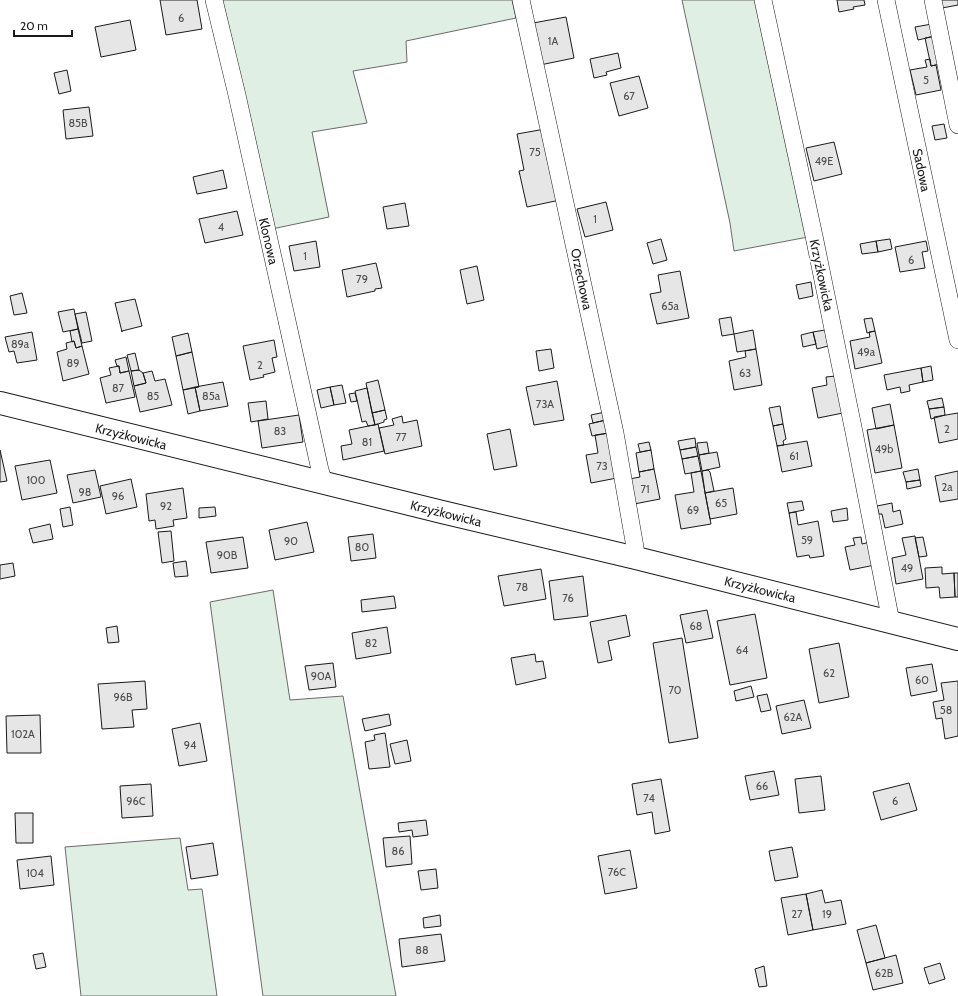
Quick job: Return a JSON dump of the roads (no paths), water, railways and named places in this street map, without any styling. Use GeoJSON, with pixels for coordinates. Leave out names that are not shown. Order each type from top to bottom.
{"type":"FeatureCollection","features":[{"type":"Feature","properties":{"kind":"street","name":"Klonowa"},"geometry":{"type":"LineString","coordinates":[[214,0],[239,103],[324,483]]}},
{"type":"Feature","properties":{"kind":"street","name":"Orzechowa"},"geometry":{"type":"LineString","coordinates":[[521,0],[615,433],[636,558]]}},
{"type":"Feature","properties":{"kind":"street","name":"Krzyżkowicka"},"geometry":{"type":"LineString","coordinates":[[763,0],[817,251],[891,622]]}},
{"type":"Feature","properties":{"kind":"street","name":"Sadowa"},"geometry":{"type":"LineString","coordinates":[[886,0],[958,340]]}},
{"type":"Feature","properties":{"kind":"street"},"geometry":{"type":"LineString","coordinates":[[933,0],[958,125]]}},
{"type":"Feature","properties":{"kind":"street","name":"Krzyżkowicka"},"geometry":{"type":"LineString","coordinates":[[0,403],[636,558],[958,639]]}}]}
